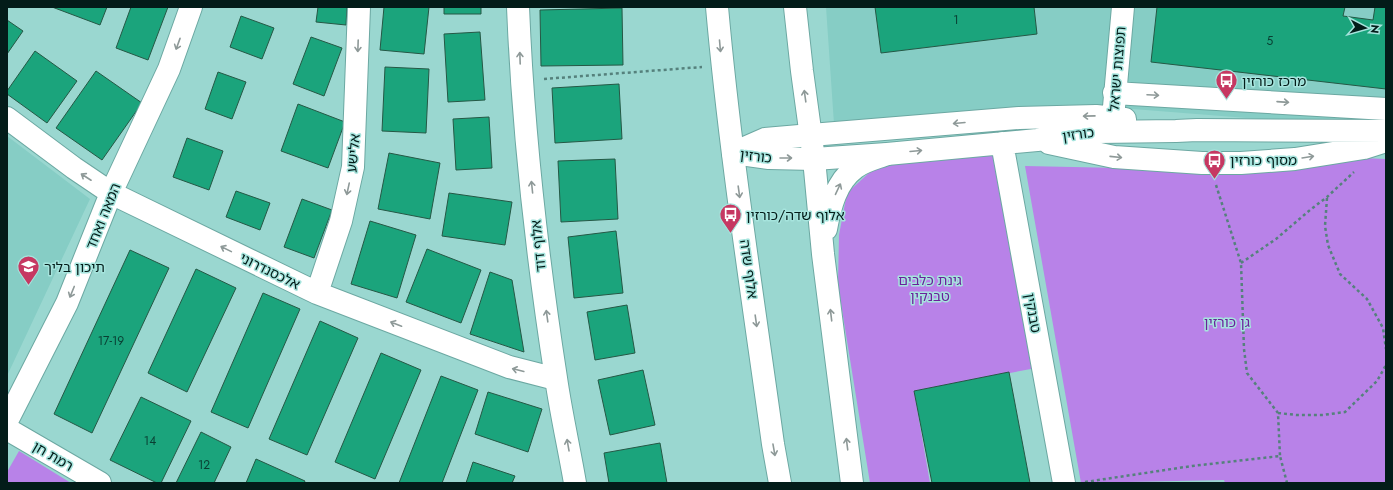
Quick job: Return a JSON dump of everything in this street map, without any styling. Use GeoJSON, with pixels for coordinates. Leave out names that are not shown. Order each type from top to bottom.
{"type":"FeatureCollection","features":[{"type":"Feature","properties":{"kind":"street","name":"המאה ואחד"},"geometry":{"type":"LineString","coordinates":[[7,421],[67,303],[111,193],[169,69],[191,7]]}},
{"type":"Feature","properties":{"kind":"street","name":"אלישע"},"geometry":{"type":"LineString","coordinates":[[317,294],[341,221],[353,167],[359,7]]}},
{"type":"Feature","properties":{"kind":"street","name":"אלוף דוד"},"geometry":{"type":"LineString","coordinates":[[518,7],[521,81],[539,258],[556,379],[575,483]]}},
{"type":"Feature","properties":{"kind":"street","name":"אלוף שדה"},"geometry":{"type":"LineString","coordinates":[[717,7],[722,65],[733,153],[773,444],[780,483]]}},
{"type":"Feature","properties":{"kind":"street"},"geometry":{"type":"LineString","coordinates":[[795,7],[814,159],[823,254],[852,483]]}},
{"type":"Feature","properties":{"kind":"street","name":"תפוצות ישראל"},"geometry":{"type":"LineString","coordinates":[[1113,124],[1114,93],[1123,7]]}},
{"type":"Feature","properties":{"kind":"street"},"geometry":{"type":"LineString","coordinates":[[1114,93],[1386,109]]}},
{"type":"Feature","properties":{"kind":"street","name":"כורזין"},"geometry":{"type":"LineString","coordinates":[[733,153],[765,139],[1019,118],[1096,116],[1113,124],[1176,131],[1386,131]]}},
{"type":"Feature","properties":{"kind":"street","name":"אלכסנדרוני"},"geometry":{"type":"LineString","coordinates":[[7,118],[74,168],[111,193],[317,294],[509,367],[556,379]]}},
{"type":"Feature","properties":{"kind":"street","name":"כורזין"},"geometry":{"type":"LineString","coordinates":[[733,153],[769,158],[814,159],[887,154],[1036,140],[1097,132],[1113,124]]}},
{"type":"Feature","properties":{"kind":"street"},"geometry":{"type":"LineString","coordinates":[[1036,140],[1114,157],[1210,163],[1241,163],[1295,159],[1364,148],[1386,141]]}},
{"type":"Feature","properties":{"kind":"street","name":"טבנקין"},"geometry":{"type":"LineString","coordinates":[[1002,143],[1064,483]]}},
{"type":"Feature","properties":{"kind":"street"},"geometry":{"type":"LineString","coordinates":[[823,254],[828,220],[835,196],[842,181],[856,167],[887,154]]}},
{"type":"Feature","properties":{"kind":"street","name":"רמת חן"},"geometry":{"type":"LineString","coordinates":[[7,429],[100,483]]}},
{"type":"Feature","properties":{"kind":"path"},"geometry":{"type":"LineString","coordinates":[[521,81],[722,65]]}},
{"type":"Feature","properties":{"kind":"path"},"geometry":{"type":"LineString","coordinates":[[1240,263],[1276,239],[1327,197],[1361,165],[1364,148]]}},
{"type":"Feature","properties":{"kind":"path"},"geometry":{"type":"LineString","coordinates":[[1210,163],[1240,263],[1246,373],[1278,414],[1280,456],[1287,483]]}},
{"type":"Feature","properties":{"kind":"path"},"geometry":{"type":"LineString","coordinates":[[1327,197],[1324,226],[1328,245],[1340,274],[1367,299],[1383,328],[1386,349]]}},
{"type":"Feature","properties":{"kind":"path"},"geometry":{"type":"LineString","coordinates":[[1278,414],[1323,415],[1344,412],[1377,381],[1386,365]]}},
{"type":"Feature","properties":{"kind":"path"},"geometry":{"type":"LineString","coordinates":[[1081,483],[1192,466],[1280,456]]}},
{"type":"Feature","properties":{"kind":"shaded area"},"geometry":{"type":"Polygon","coordinates":[[[826,7],[1386,7],[1386,129],[1095,106],[834,124],[826,7]]]}},
{"type":"Feature","properties":{"kind":"shaded area","name":"תיכון בליך"},"geometry":{"type":"Polygon","coordinates":[[[7,136],[90,199],[7,376],[7,136]]]}},
{"type":"Feature","properties":{"kind":"green space","name":"גינת כלבים טבנקין"},"geometry":{"type":"Polygon","coordinates":[[[998,154],[1036,368],[914,391],[930,483],[870,483],[838,285],[839,235],[847,193],[871,171],[903,161],[998,154]]]}},
{"type":"Feature","properties":{"kind":"green space","name":"גן כורזין"},"geometry":{"type":"Polygon","coordinates":[[[1362,158],[1386,159],[1386,483],[1225,483],[1224,480],[1081,483],[1025,166],[1168,169],[1362,158]]]}},
{"type":"Feature","properties":{"kind":"green space"},"geometry":{"type":"Polygon","coordinates":[[[19,451],[71,483],[7,483],[7,472],[19,451]]]}},
{"type":"Feature","properties":{"kind":"building"},"geometry":{"type":"Polygon","coordinates":[[[52,7],[107,7],[100,25],[52,7]]]}},
{"type":"Feature","properties":{"kind":"building"},"geometry":{"type":"Polygon","coordinates":[[[131,7],[168,7],[148,60],[116,48],[131,7]]]}},
{"type":"Feature","properties":{"kind":"building"},"geometry":{"type":"Polygon","coordinates":[[[318,7],[347,7],[346,25],[316,22],[318,7]]]}},
{"type":"Feature","properties":{"kind":"building"},"geometry":{"type":"Polygon","coordinates":[[[384,7],[429,7],[424,54],[380,50],[384,7]]]}},
{"type":"Feature","properties":{"kind":"building"},"geometry":{"type":"Polygon","coordinates":[[[444,7],[481,7],[481,14],[444,14],[444,7]]]}},
{"type":"Feature","properties":{"kind":"building"},"geometry":{"type":"Polygon","coordinates":[[[875,7],[1034,7],[1037,34],[881,53],[875,7]]]}},
{"type":"Feature","properties":{"kind":"building"},"geometry":{"type":"Polygon","coordinates":[[[1157,7],[1345,7],[1343,16],[1373,20],[1375,7],[1386,7],[1386,89],[1151,62],[1157,7]]]}},
{"type":"Feature","properties":{"kind":"building"},"geometry":{"type":"Polygon","coordinates":[[[622,8],[623,65],[541,66],[540,10],[622,8]]]}},
{"type":"Feature","properties":{"kind":"building"},"geometry":{"type":"Polygon","coordinates":[[[241,16],[274,28],[262,59],[230,47],[241,16]]]}},
{"type":"Feature","properties":{"kind":"building"},"geometry":{"type":"Polygon","coordinates":[[[7,20],[23,31],[7,54],[7,20]]]}},
{"type":"Feature","properties":{"kind":"building"},"geometry":{"type":"Polygon","coordinates":[[[480,32],[485,100],[448,102],[444,34],[480,32]]]}},
{"type":"Feature","properties":{"kind":"building"},"geometry":{"type":"Polygon","coordinates":[[[311,37],[342,48],[324,96],[293,84],[311,37]]]}},
{"type":"Feature","properties":{"kind":"building"},"geometry":{"type":"Polygon","coordinates":[[[35,51],[77,81],[47,123],[7,94],[7,91],[35,51]]]}},
{"type":"Feature","properties":{"kind":"building"},"geometry":{"type":"Polygon","coordinates":[[[385,67],[429,69],[426,133],[382,131],[385,67]]]}},
{"type":"Feature","properties":{"kind":"building"},"geometry":{"type":"Polygon","coordinates":[[[96,71],[142,103],[102,160],[56,128],[96,71]]]}},
{"type":"Feature","properties":{"kind":"building"},"geometry":{"type":"Polygon","coordinates":[[[218,72],[246,82],[232,119],[205,109],[218,72]]]}},
{"type":"Feature","properties":{"kind":"building"},"geometry":{"type":"Polygon","coordinates":[[[619,84],[622,139],[555,143],[552,88],[619,84]]]}},
{"type":"Feature","properties":{"kind":"building"},"geometry":{"type":"Polygon","coordinates":[[[298,104],[345,122],[328,168],[281,151],[298,104]]]}},
{"type":"Feature","properties":{"kind":"building"},"geometry":{"type":"Polygon","coordinates":[[[489,117],[492,168],[456,170],[453,119],[489,117]]]}},
{"type":"Feature","properties":{"kind":"building"},"geometry":{"type":"Polygon","coordinates":[[[187,138],[223,151],[209,190],[173,177],[187,138]]]}},
{"type":"Feature","properties":{"kind":"building"},"geometry":{"type":"Polygon","coordinates":[[[389,153],[440,163],[430,219],[378,209],[389,153]]]}},
{"type":"Feature","properties":{"kind":"building"},"geometry":{"type":"Polygon","coordinates":[[[615,159],[618,219],[561,222],[558,161],[615,159]]]}},
{"type":"Feature","properties":{"kind":"building"},"geometry":{"type":"Polygon","coordinates":[[[236,191],[270,203],[260,230],[226,217],[236,191]]]}},
{"type":"Feature","properties":{"kind":"building"},"geometry":{"type":"Polygon","coordinates":[[[449,193],[512,202],[505,245],[442,236],[449,193]]]}},
{"type":"Feature","properties":{"kind":"building"},"geometry":{"type":"Polygon","coordinates":[[[302,199],[332,210],[314,258],[284,247],[302,199]]]}},
{"type":"Feature","properties":{"kind":"building"},"geometry":{"type":"Polygon","coordinates":[[[370,221],[416,235],[397,298],[351,284],[370,221]]]}},
{"type":"Feature","properties":{"kind":"building"},"geometry":{"type":"Polygon","coordinates":[[[616,231],[623,293],[574,298],[568,237],[616,231]]]}},
{"type":"Feature","properties":{"kind":"building"},"geometry":{"type":"Polygon","coordinates":[[[427,249],[481,270],[461,323],[406,302],[427,249]]]}},
{"type":"Feature","properties":{"kind":"building"},"geometry":{"type":"Polygon","coordinates":[[[130,250],[169,268],[92,433],[54,414],[130,250]]]}},
{"type":"Feature","properties":{"kind":"building"},"geometry":{"type":"Polygon","coordinates":[[[196,269],[236,288],[187,392],[148,373],[196,269]]]}},
{"type":"Feature","properties":{"kind":"building"},"geometry":{"type":"Polygon","coordinates":[[[490,272],[512,280],[524,352],[470,334],[490,272]]]}},
{"type":"Feature","properties":{"kind":"building"},"geometry":{"type":"Polygon","coordinates":[[[263,293],[300,309],[248,428],[211,412],[263,293]]]}},
{"type":"Feature","properties":{"kind":"building"},"geometry":{"type":"Polygon","coordinates":[[[627,305],[635,353],[595,360],[587,312],[627,305]]]}},
{"type":"Feature","properties":{"kind":"building"},"geometry":{"type":"Polygon","coordinates":[[[320,321],[358,338],[307,455],[269,439],[320,321]]]}},
{"type":"Feature","properties":{"kind":"building"},"geometry":{"type":"Polygon","coordinates":[[[381,353],[421,370],[375,479],[335,462],[381,353]]]}},
{"type":"Feature","properties":{"kind":"building"},"geometry":{"type":"Polygon","coordinates":[[[643,370],[655,425],[610,435],[598,380],[643,370]]]}},
{"type":"Feature","properties":{"kind":"building"},"geometry":{"type":"Polygon","coordinates":[[[1009,372],[1030,483],[932,483],[914,391],[1009,372]]]}},
{"type":"Feature","properties":{"kind":"building"},"geometry":{"type":"Polygon","coordinates":[[[441,376],[478,390],[442,483],[399,483],[441,376]]]}},
{"type":"Feature","properties":{"kind":"building"},"geometry":{"type":"Polygon","coordinates":[[[488,392],[542,409],[528,452],[475,434],[488,392]]]}},
{"type":"Feature","properties":{"kind":"building"},"geometry":{"type":"Polygon","coordinates":[[[141,397],[191,421],[161,483],[157,483],[110,460],[141,397]]]}},
{"type":"Feature","properties":{"kind":"building"},"geometry":{"type":"Polygon","coordinates":[[[201,432],[231,447],[214,483],[176,483],[201,432]]]}},
{"type":"Feature","properties":{"kind":"building"},"geometry":{"type":"Polygon","coordinates":[[[660,443],[667,483],[609,483],[604,453],[660,443]]]}},
{"type":"Feature","properties":{"kind":"building"},"geometry":{"type":"Polygon","coordinates":[[[256,459],[305,481],[304,483],[246,483],[256,459]]]}},
{"type":"Feature","properties":{"kind":"building"},"geometry":{"type":"Polygon","coordinates":[[[473,462],[515,476],[512,483],[466,483],[473,462]]]}},
{"type":"Feature","properties":{"kind":"place","name":"מרכז כורזין"},"geometry":{"type":"Point","coordinates":[1226,100]}},
{"type":"Feature","properties":{"kind":"place","name":"מסוף כורזין"},"geometry":{"type":"Point","coordinates":[1215,180]}},
{"type":"Feature","properties":{"kind":"place","name":"אלוף שדה/כורזין"},"geometry":{"type":"Point","coordinates":[730,234]}},
{"type":"Feature","properties":{"kind":"place","name":"תיכון בליך"},"geometry":{"type":"Point","coordinates":[28,286]}}]}
